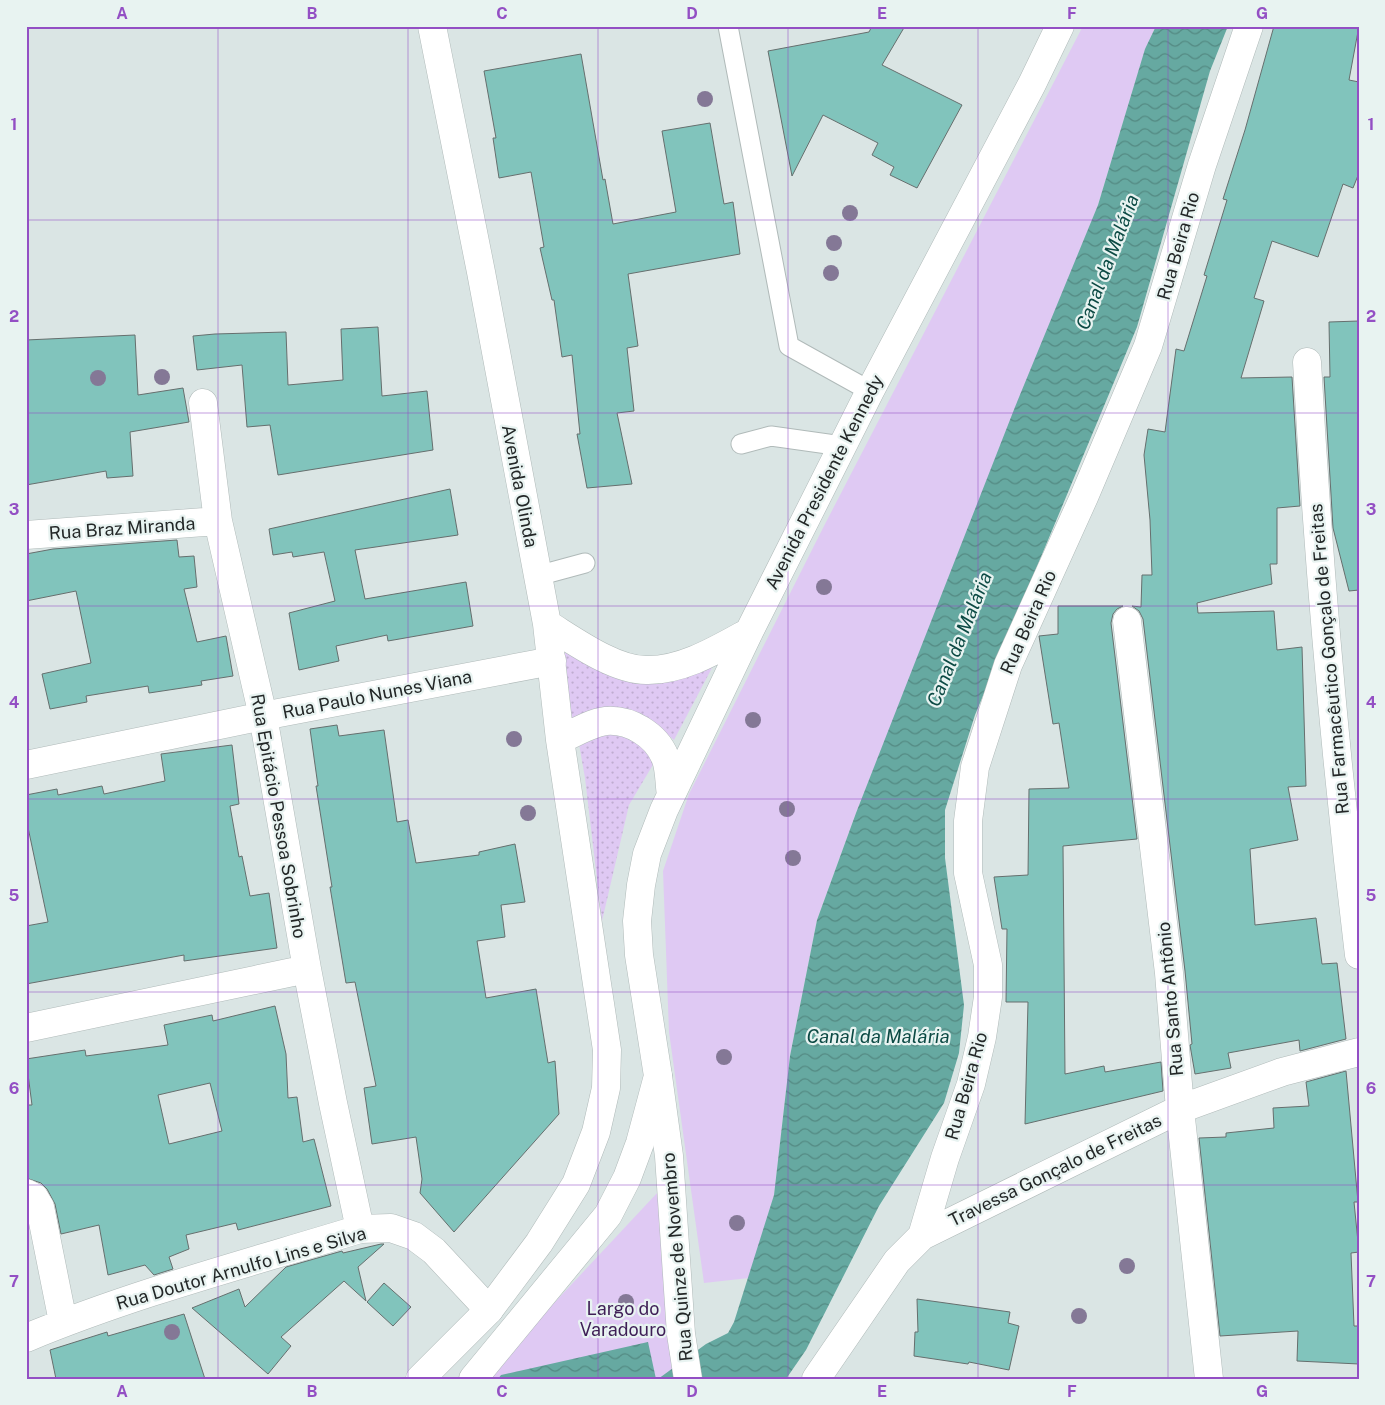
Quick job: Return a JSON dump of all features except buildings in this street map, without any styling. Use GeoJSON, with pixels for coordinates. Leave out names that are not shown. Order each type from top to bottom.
{"type":"FeatureCollection","features":[{"type":"Feature","properties":{"kind":"street","name":"Avenida Olinda"},"geometry":{"type":"LineString","coordinates":[[420,1379],[489,1310],[538,1243],[576,1184],[596,1132],[606,1088],[608,1050],[560,740],[547,624],[481,272],[432,26]]}},
{"type":"Feature","properties":{"kind":"street","name":"Avenida Presidente Kennedy"},"geometry":{"type":"LineString","coordinates":[[638,954],[637,921],[640,885],[647,854],[664,810],[749,632],[842,446],[1027,93],[1060,26]]}},
{"type":"Feature","properties":{"kind":"street","name":"Rua Beira Rio"},"geometry":{"type":"LineString","coordinates":[[922,1236],[945,1158],[971,1084],[982,1037],[988,998],[988,965],[968,874],[968,821],[975,767],[1008,665],[1084,497],[1148,346],[1202,165],[1249,26]]}},
{"type":"Feature","properties":{"kind":"street","name":"Rua Farmacêutico Gonçalo de Freitas"},"geometry":{"type":"LineString","coordinates":[[1308,362],[1314,482],[1338,764],[1359,955]]}},
{"type":"Feature","properties":{"kind":"street","name":"Rua Epitácio Pessoa Sobrinho"},"geometry":{"type":"LineString","coordinates":[[203,403],[218,521],[263,716],[307,969],[360,1229]]}},
{"type":"Feature","properties":{"kind":"street","name":"Rua Braz Miranda"},"geometry":{"type":"LineString","coordinates":[[26,535],[218,521]]}},
{"type":"Feature","properties":{"kind":"street","name":"Rua Santo Antônio"},"geometry":{"type":"LineString","coordinates":[[1127,621],[1169,973],[1180,1109],[1209,1379]]}},
{"type":"Feature","properties":{"kind":"street"},"geometry":{"type":"LineString","coordinates":[[547,624],[600,656],[627,666],[645,670],[669,668],[694,659],[726,645],[749,632]]}},
{"type":"Feature","properties":{"kind":"street","name":"Rua Paulo Nunes Viana"},"geometry":{"type":"LineString","coordinates":[[26,765],[263,716],[552,661]]}},
{"type":"Feature","properties":{"kind":"street"},"geometry":{"type":"LineString","coordinates":[[560,740],[588,726],[606,721],[626,724],[641,730],[656,742],[666,759],[671,795]]}},
{"type":"Feature","properties":{"kind":"street","name":"Rua Quinze de Novembro"},"geometry":{"type":"LineString","coordinates":[[638,954],[669,1156],[682,1340],[688,1379]]}},
{"type":"Feature","properties":{"kind":"street"},"geometry":{"type":"LineString","coordinates":[[26,1028],[307,969]]}},
{"type":"Feature","properties":{"kind":"street","name":"Travessa Gonçalo de Freitas"},"geometry":{"type":"LineString","coordinates":[[816,1379],[897,1261],[922,1236],[1180,1109],[1282,1072],[1359,1052]]}},
{"type":"Feature","properties":{"kind":"street"},"geometry":{"type":"LineString","coordinates":[[477,1375],[608,1214],[627,1178],[640,1143],[658,1076]]}},
{"type":"Feature","properties":{"kind":"street"},"geometry":{"type":"LineString","coordinates":[[26,1193],[34,1197],[40,1207],[63,1322]]}},
{"type":"Feature","properties":{"kind":"street","name":"Rua Doutor Arnulfo Lins e Silva"},"geometry":{"type":"LineString","coordinates":[[26,1338],[63,1322],[131,1299],[360,1229],[391,1228],[414,1236],[434,1251],[489,1310]]}},
{"type":"Feature","properties":{"kind":"lane"},"geometry":{"type":"LineString","coordinates":[[728,26],[789,346],[870,391]]}},
{"type":"Feature","properties":{"kind":"lane"},"geometry":{"type":"LineString","coordinates":[[741,444],[771,436],[842,446]]}},
{"type":"Feature","properties":{"kind":"lane"},"geometry":{"type":"LineString","coordinates":[[537,576],[585,563]]}},
{"type":"Feature","properties":{"kind":"green space"},"geometry":{"type":"Polygon","coordinates":[[[1083,26],[1156,26],[1145,50],[1098,205],[856,813],[817,920],[790,1056],[774,1195],[749,1278],[704,1283],[669,1032],[663,871],[689,794],[824,526],[1083,26]]]}},
{"type":"Feature","properties":{"kind":"green space"},"geometry":{"type":"Polygon","coordinates":[[[558,642],[602,666],[714,664],[674,740],[652,721],[622,714],[571,725],[558,642]]]}},
{"type":"Feature","properties":{"kind":"green space"},"geometry":{"type":"Polygon","coordinates":[[[608,732],[629,736],[646,746],[654,763],[629,805],[602,921],[585,778],[578,738],[608,732]]]}},
{"type":"Feature","properties":{"kind":"green space","name":"Largo do Varadouro"},"geometry":{"type":"Polygon","coordinates":[[[658,1192],[697,1379],[483,1379],[658,1192]]]}},
{"type":"Feature","properties":{"kind":"water","name":"Canal da Malária"},"geometry":{"type":"Polygon","coordinates":[[[1156,26],[1228,26],[1210,71],[1137,327],[975,715],[945,810],[945,858],[964,1005],[959,1053],[944,1103],[879,1206],[806,1350],[786,1379],[658,1379],[706,1344],[728,1333],[734,1322],[774,1195],[790,1056],[817,920],[856,813],[1015,407],[1098,205],[1145,49],[1156,26]]]}},
{"type":"Feature","properties":{"kind":"water"},"geometry":{"type":"Polygon","coordinates":[[[648,1342],[656,1379],[498,1379],[501,1375],[648,1342]]]}}]}
